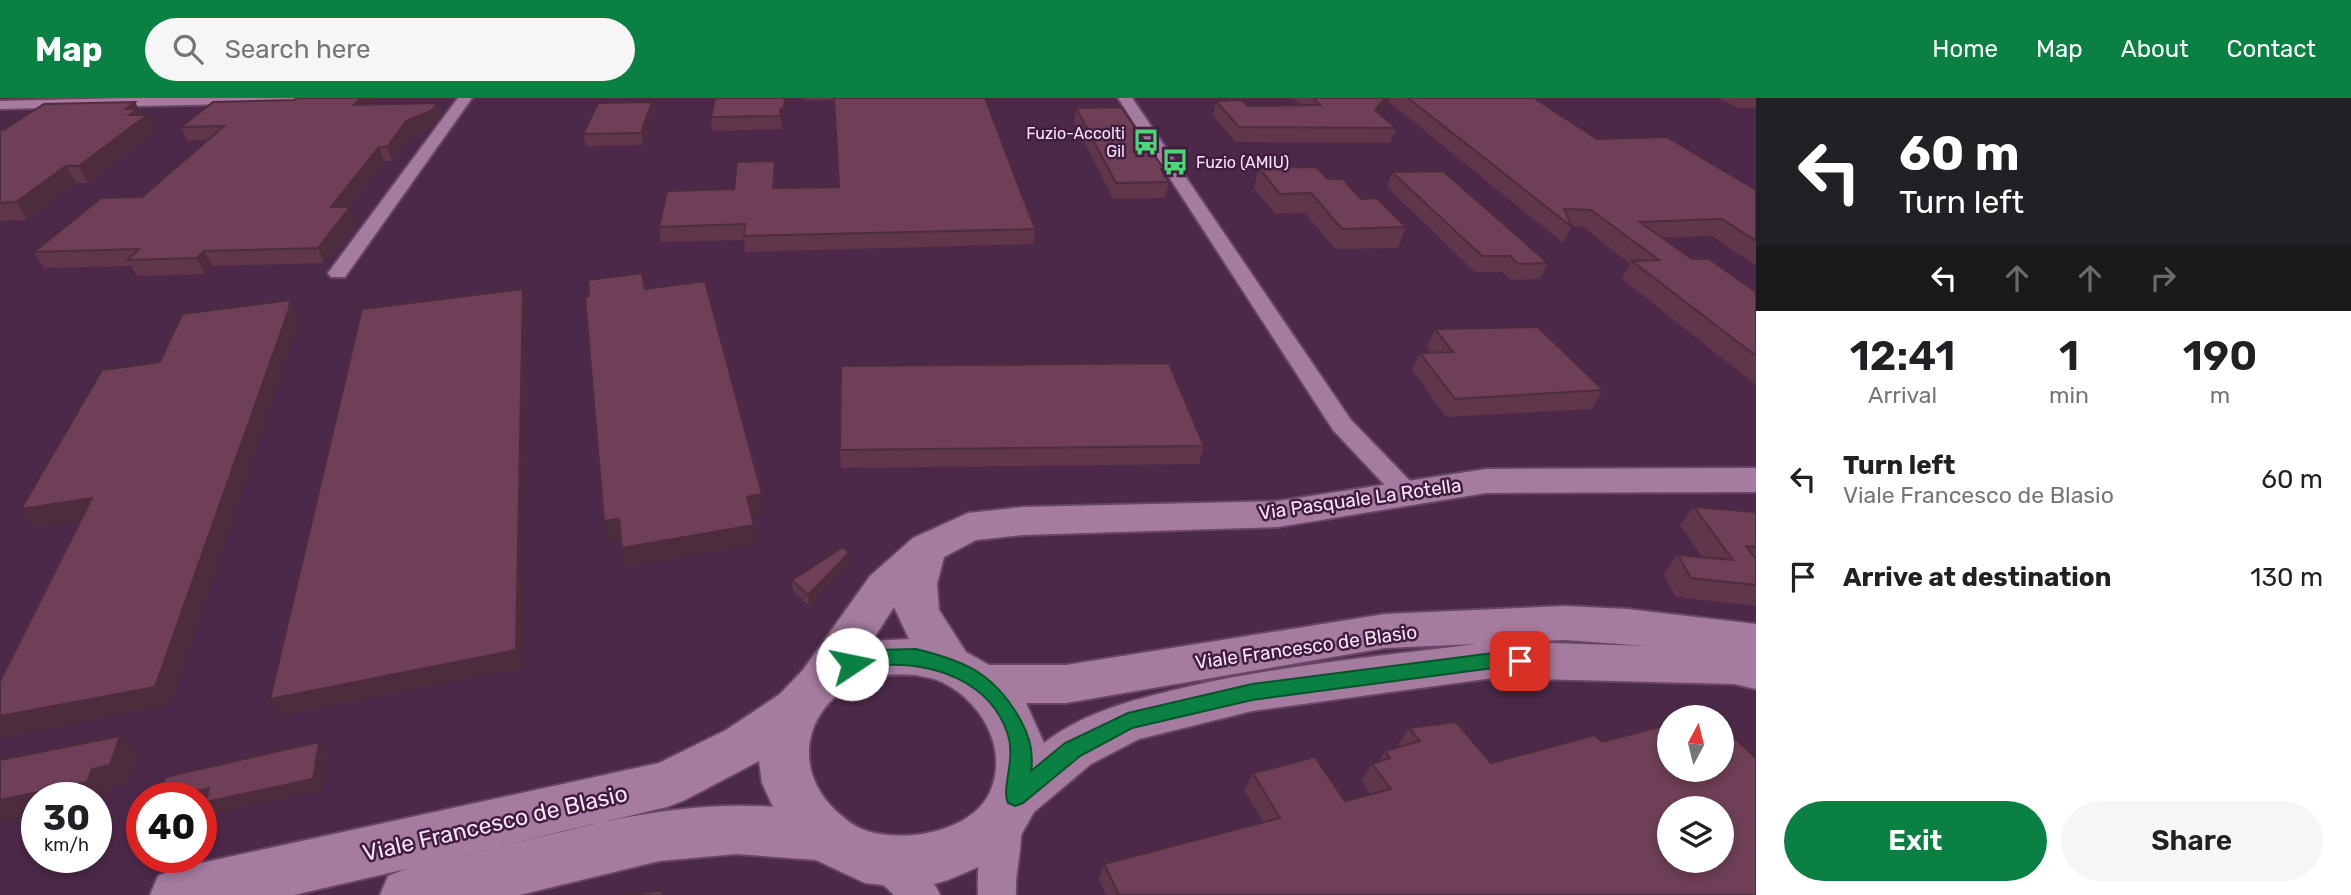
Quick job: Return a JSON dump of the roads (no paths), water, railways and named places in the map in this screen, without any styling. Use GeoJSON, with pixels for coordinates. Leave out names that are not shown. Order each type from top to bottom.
{"type":"FeatureCollection","features":[{"type":"Feature","properties":{"kind":"street"},"geometry":{"type":"LineString","coordinates":[[0,106],[328,98]]}},
{"type":"Feature","properties":{"kind":"street"},"geometry":{"type":"LineString","coordinates":[[338,273],[465,98]]}},
{"type":"Feature","properties":{"kind":"street"},"geometry":{"type":"LineString","coordinates":[[1125,98],[1342,425],[1406,492]]}},
{"type":"Feature","properties":{"kind":"street","name":"Via Pasquale La Rotella"},"geometry":{"type":"LineString","coordinates":[[808,696],[885,587],[927,548],[968,527],[1023,521],[1278,514],[1486,481],[1756,480]]}},
{"type":"Feature","properties":{"kind":"street"},"geometry":{"type":"LineString","coordinates":[[927,548],[914,577],[913,602],[924,627],[966,675],[1000,702],[1018,734],[1022,761],[996,876],[997,895]]}},
{"type":"Feature","properties":{"kind":"street","name":"Viale Francesco de Blasio"},"geometry":{"type":"LineString","coordinates":[[966,675],[1066,684],[1385,631],[1565,623],[1627,626],[1756,642]]}},
{"type":"Feature","properties":{"kind":"street"},"geometry":{"type":"LineString","coordinates":[[966,675],[916,657],[878,658],[852,664],[808,696],[785,736],[783,772],[797,808],[822,836],[904,879],[933,861],[974,844],[1010,806]]}},
{"type":"Feature","properties":{"kind":"street","name":"Viale Francesco de Blasio"},"geometry":{"type":"LineString","coordinates":[[1010,806],[1073,749],[1128,721],[1252,692],[1493,660],[1734,666],[1756,670]]}},
{"type":"Feature","properties":{"kind":"street","name":"Viale Francesco de Blasio"},"geometry":{"type":"LineString","coordinates":[[178,895],[667,784],[743,745],[808,696]]}},
{"type":"Feature","properties":{"kind":"street"},"geometry":{"type":"LineString","coordinates":[[408,895],[659,836],[737,829],[822,836]]}},
{"type":"Feature","properties":{"kind":"place","name":"Fuzio-Accolti Gil"},"geometry":{"type":"Point","coordinates":[1146,142]}},
{"type":"Feature","properties":{"kind":"place","name":"Fuzio (AMIU)"},"geometry":{"type":"Point","coordinates":[1175,162]}}]}
